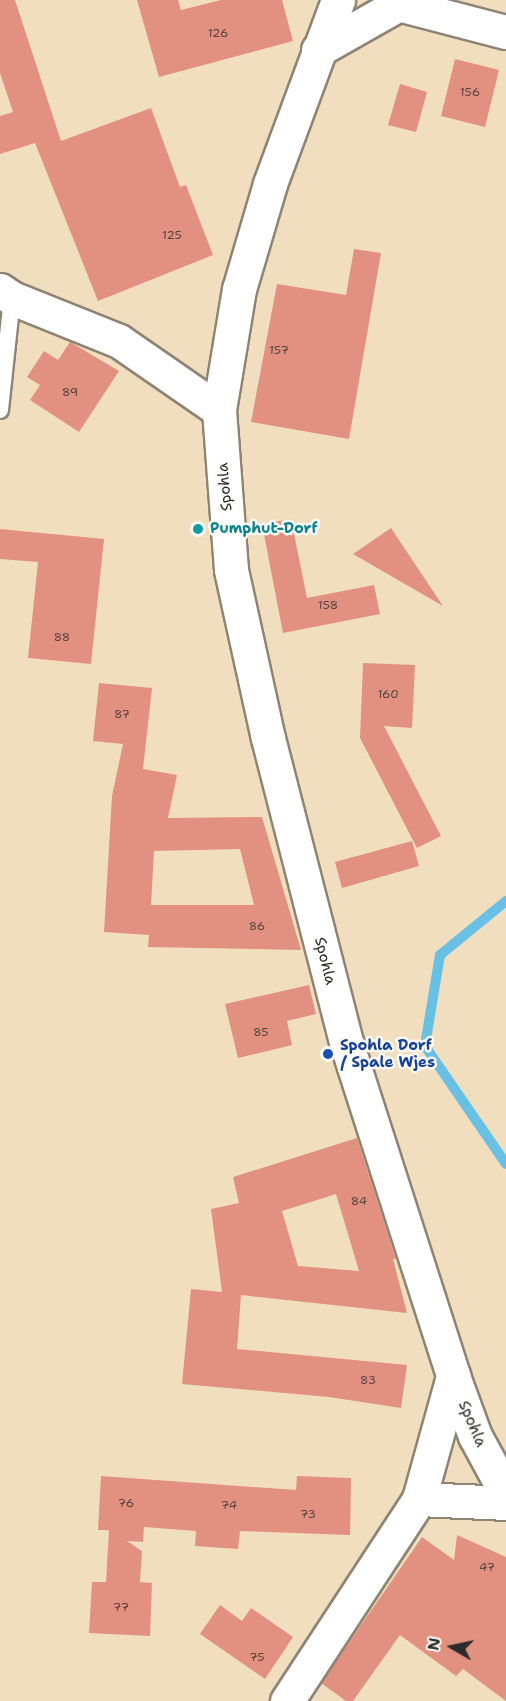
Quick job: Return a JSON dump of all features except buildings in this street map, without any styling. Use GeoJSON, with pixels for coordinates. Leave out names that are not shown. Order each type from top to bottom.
{"type":"FeatureCollection","features":[{"type":"Feature","properties":{"kind":"street","name":"Spohla"},"geometry":{"type":"LineString","coordinates":[[338,0],[270,184],[239,289],[219,410],[231,570],[268,738],[347,1045],[453,1376],[475,1436],[506,1493]]}},
{"type":"Feature","properties":{"kind":"street"},"geometry":{"type":"LineString","coordinates":[[318,50],[402,2],[506,32]]}},
{"type":"Feature","properties":{"kind":"street"},"geometry":{"type":"LineString","coordinates":[[6,294],[118,341],[219,410]]}},
{"type":"Feature","properties":{"kind":"street"},"geometry":{"type":"LineString","coordinates":[[286,1701],[419,1499],[453,1376]]}},
{"type":"Feature","properties":{"kind":"street"},"geometry":{"type":"LineString","coordinates":[[419,1499],[506,1503]]}},
{"type":"Feature","properties":{"kind":"lane"},"geometry":{"type":"LineString","coordinates":[[0,410],[6,294]]}},
{"type":"Feature","properties":{"kind":"waterway"},"geometry":{"type":"LineString","coordinates":[[506,901],[440,955],[425,1046],[506,1164]]}},
{"type":"Feature","properties":{"kind":"place","name":"Pumphut-Dorf"},"geometry":{"type":"Point","coordinates":[198,529]}},
{"type":"Feature","properties":{"kind":"place","name":"Spohla Dorf / Spale Wjes"},"geometry":{"type":"Point","coordinates":[328,1054]}}]}
